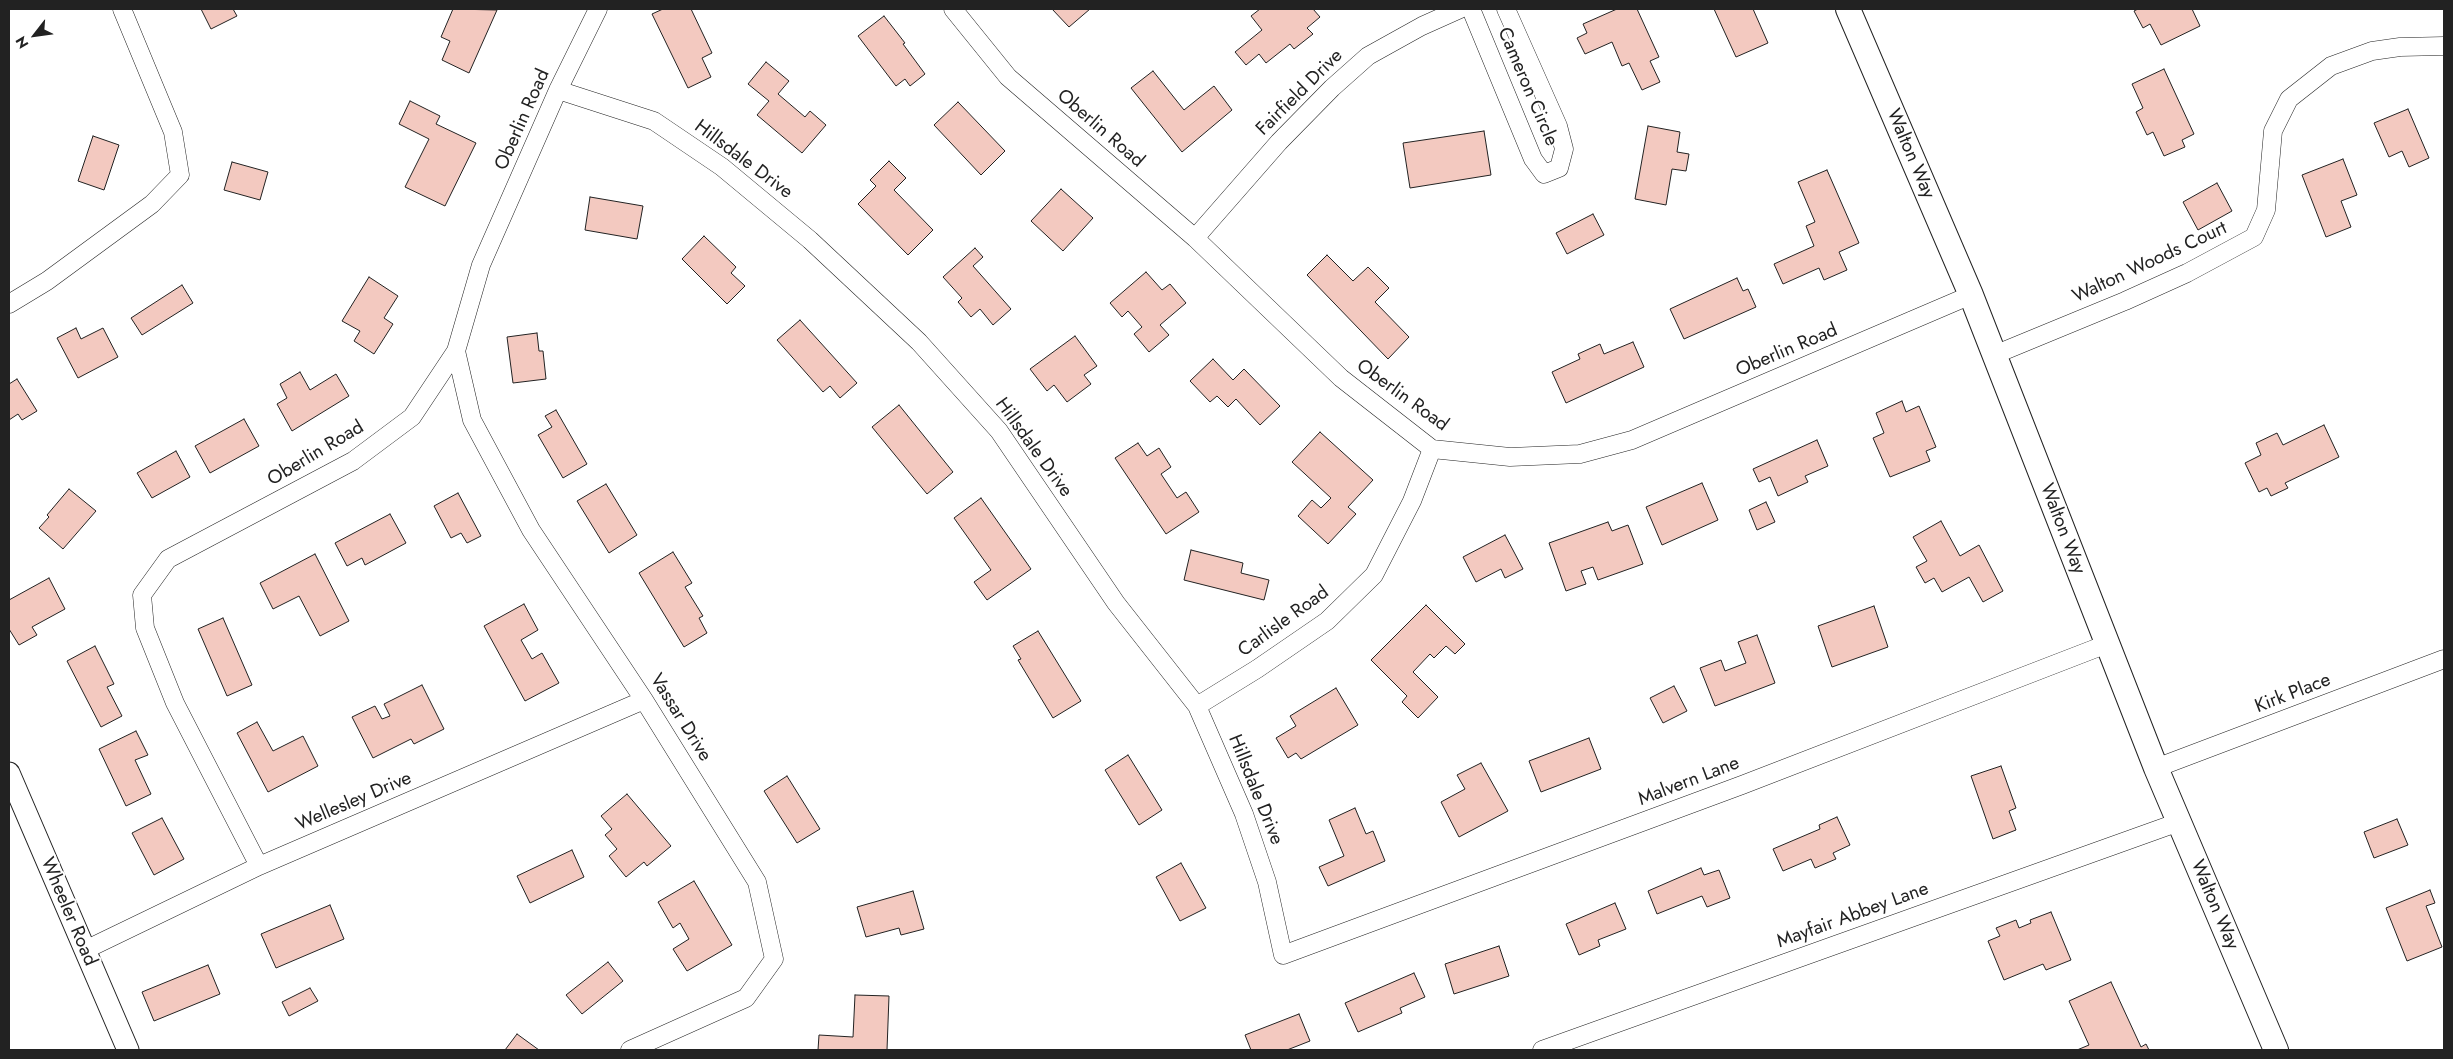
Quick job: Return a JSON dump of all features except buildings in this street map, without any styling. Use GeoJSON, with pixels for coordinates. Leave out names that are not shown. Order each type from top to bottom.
{"type":"FeatureCollection","features":[{"type":"Feature","properties":{"kind":"main road","name":"Walton Way"},"geometry":{"type":"LineString","coordinates":[[1848,9],[1971,295],[2156,768],[2276,1050]]}},
{"type":"Feature","properties":{"kind":"street"},"geometry":{"type":"LineString","coordinates":[[9,304],[47,281],[152,204],[180,175],[173,132],[122,9]]}},
{"type":"Feature","properties":{"kind":"street","name":"Oberlin Road"},"geometry":{"type":"LineString","coordinates":[[259,866],[175,703],[145,628],[142,596],[168,559],[353,461],[412,417],[456,351],[481,265],[558,90],[598,9]]}},
{"type":"Feature","properties":{"kind":"street","name":"Oberlin Road"},"geometry":{"type":"LineString","coordinates":[[953,9],[1008,77],[1195,238],[1341,378],[1432,450],[1510,457],[1580,454],[1632,440],[1971,295]]}},
{"type":"Feature","properties":{"kind":"street","name":"Fairfield Drive"},"geometry":{"type":"LineString","coordinates":[[1195,238],[1279,142],[1332,88],[1368,56],[1422,26],[1460,9]]}},
{"type":"Feature","properties":{"kind":"street","name":"Cameron Circle"},"geometry":{"type":"LineString","coordinates":[[1471,9],[1533,159],[1544,174],[1559,168],[1564,149],[1558,126],[1506,9]]}},
{"type":"Feature","properties":{"kind":"street","name":"Walton Woods Court"},"geometry":{"type":"LineString","coordinates":[[1994,355],[2125,302],[2254,237],[2266,210],[2273,131],[2289,99],[2331,66],[2372,52],[2400,47],[2444,46]]}},
{"type":"Feature","properties":{"kind":"street","name":"Hillsdale Drive"},"geometry":{"type":"LineString","coordinates":[[558,90],[654,121],[722,167],[810,240],[919,342],[999,431],[1116,603],[1197,706],[1244,814],[1259,857],[1267,882],[1283,955]]}},
{"type":"Feature","properties":{"kind":"street","name":"Vassar Drive"},"geometry":{"type":"LineString","coordinates":[[456,351],[472,420],[526,522],[644,700],[757,882],[774,959],[746,998],[630,1050]]}},
{"type":"Feature","properties":{"kind":"street","name":"Carlisle Road"},"geometry":{"type":"LineString","coordinates":[[1197,706],[1257,669],[1327,621],[1374,576],[1412,501],[1432,450]]}},
{"type":"Feature","properties":{"kind":"street","name":"Malvern Lane"},"geometry":{"type":"LineString","coordinates":[[1283,955],[1742,785],[2107,644]]}},
{"type":"Feature","properties":{"kind":"street","name":"Kirk Place"},"geometry":{"type":"LineString","coordinates":[[2156,768],[2444,659]]}},
{"type":"Feature","properties":{"kind":"street","name":"Wellesley Drive"},"geometry":{"type":"LineString","coordinates":[[85,950],[259,866],[644,700]]}},
{"type":"Feature","properties":{"kind":"street","name":"Wheeler Road"},"geometry":{"type":"LineString","coordinates":[[9,773],[128,1050]]}},
{"type":"Feature","properties":{"kind":"street","name":"Mayfair Abbey Lane"},"geometry":{"type":"LineString","coordinates":[[1542,1050],[2179,822]]}}]}
